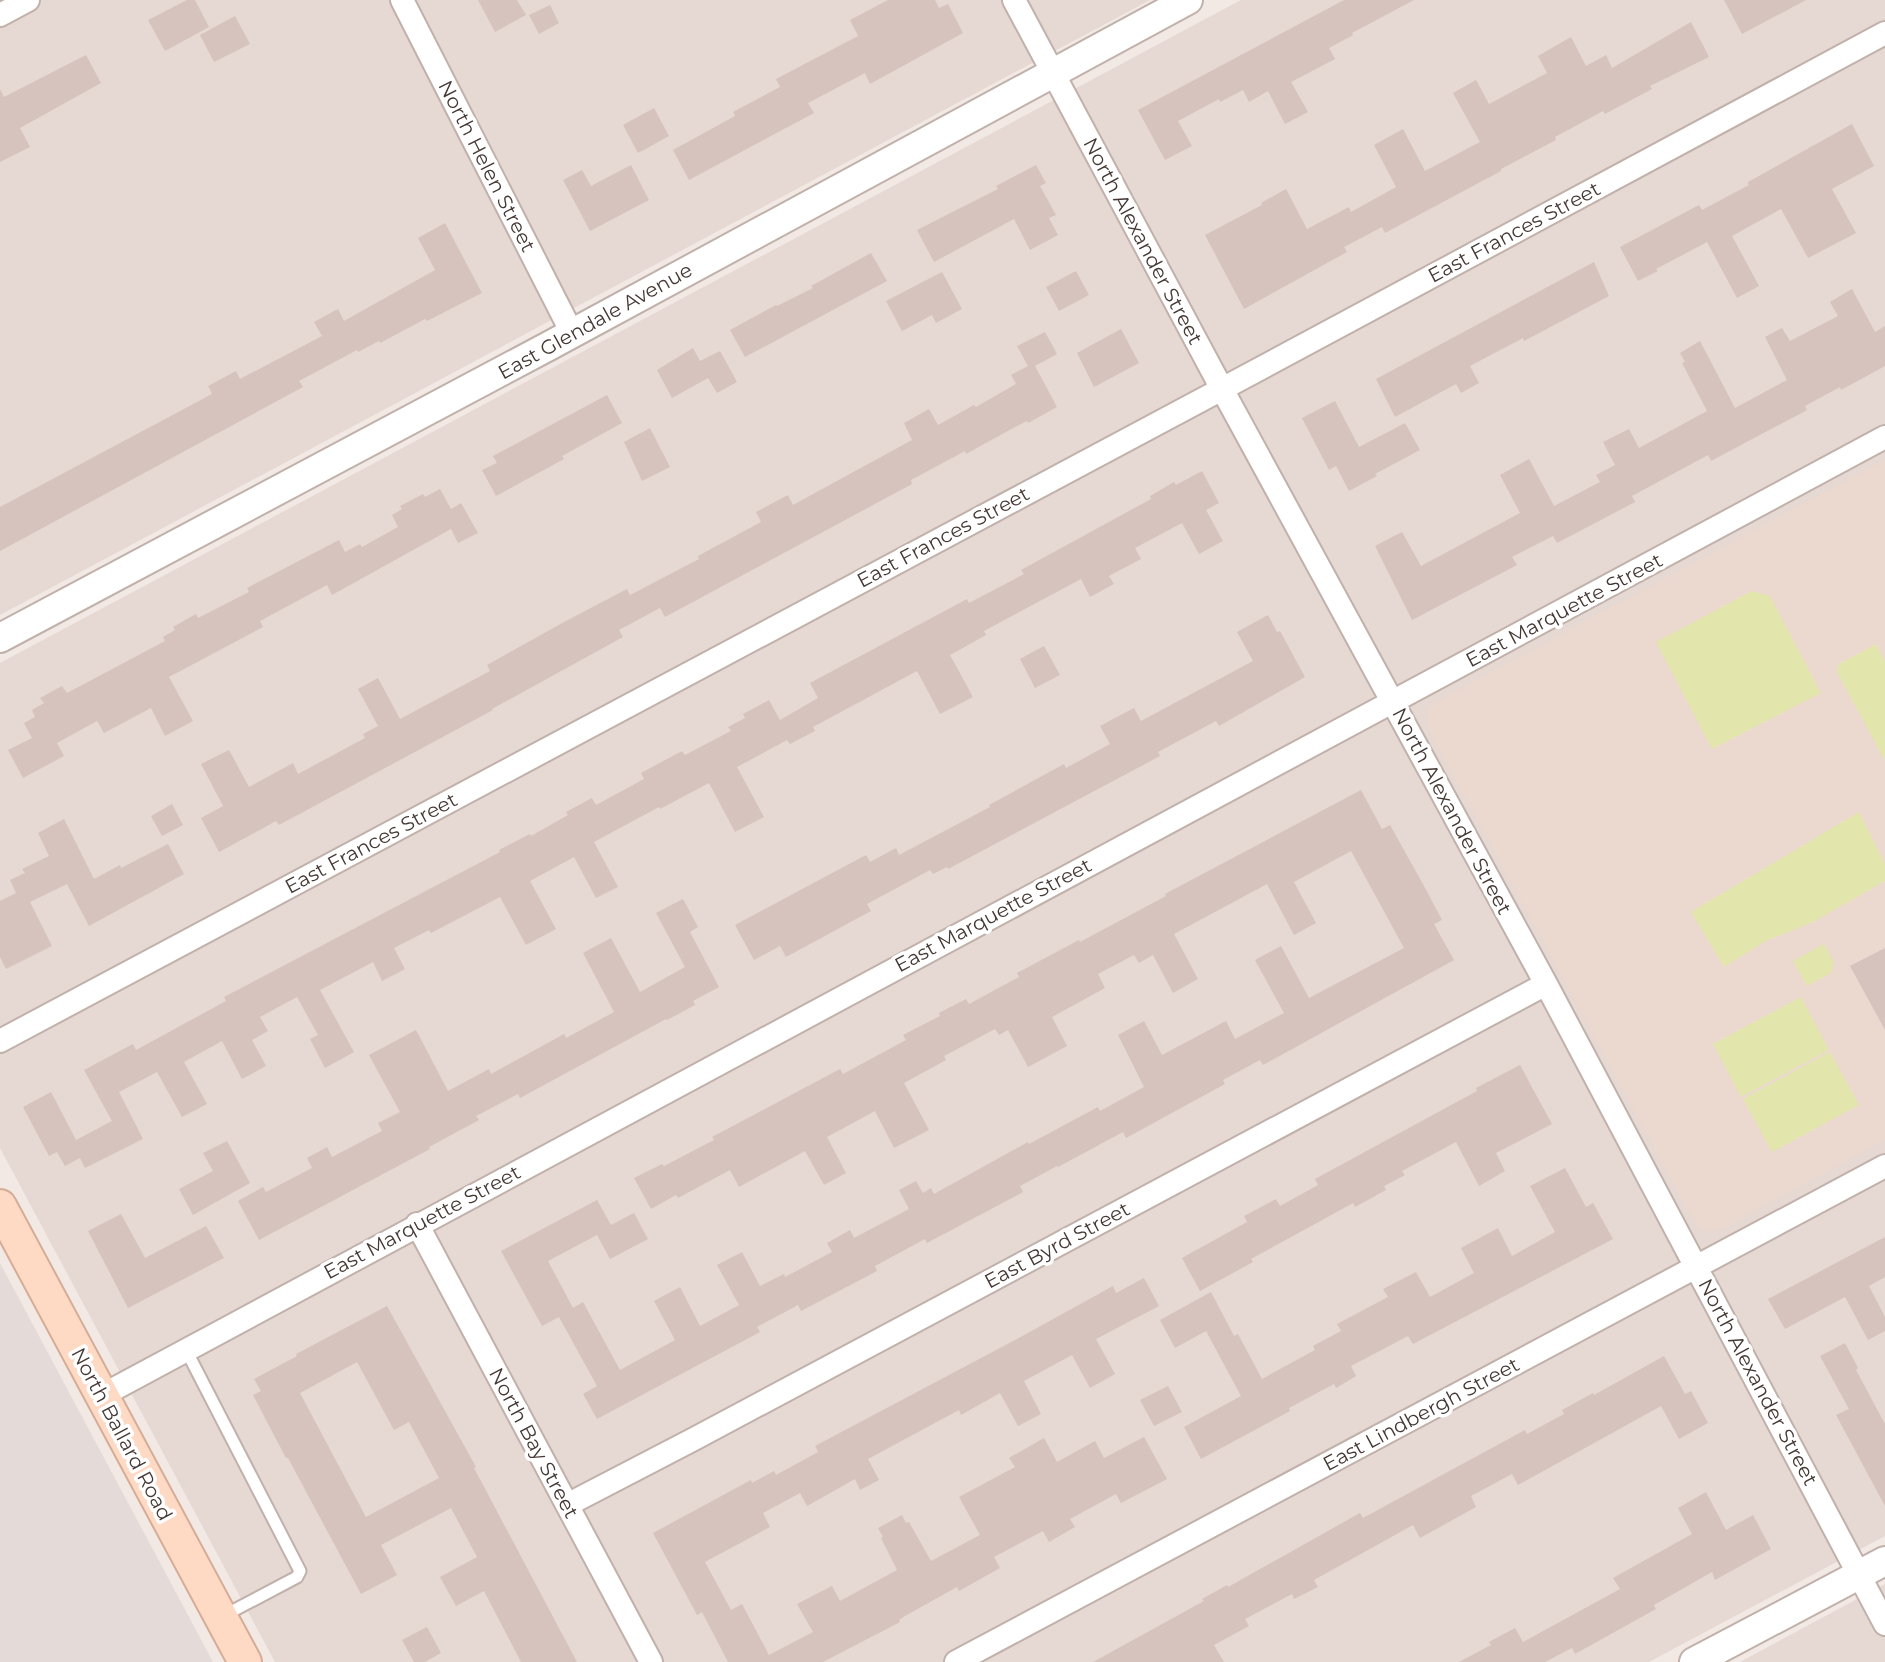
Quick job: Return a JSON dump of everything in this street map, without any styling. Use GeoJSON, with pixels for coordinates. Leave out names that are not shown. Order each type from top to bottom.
{"type":"FeatureCollection","features":[{"type":"Feature","properties":{"kind":"main road","name":"North Ballard Road"},"geometry":{"type":"LineString","coordinates":[[0,1206],[245,1662]]}},
{"type":"Feature","properties":{"kind":"street"},"geometry":{"type":"LineString","coordinates":[[0,15],[28,0]]}},
{"type":"Feature","properties":{"kind":"street","name":"North Helen Street"},"geometry":{"type":"LineString","coordinates":[[402,0],[572,333]]}},
{"type":"Feature","properties":{"kind":"street","name":"North Alexander Street"},"geometry":{"type":"LineString","coordinates":[[1014,0],[1546,984],[1885,1624]]}},
{"type":"Feature","properties":{"kind":"street","name":"East Glendale Avenue"},"geometry":{"type":"LineString","coordinates":[[0,638],[1188,0]]}},
{"type":"Feature","properties":{"kind":"street","name":"East Frances Street"},"geometry":{"type":"LineString","coordinates":[[0,1041],[1885,33]]}},
{"type":"Feature","properties":{"kind":"street","name":"East Marquette Street"},"geometry":{"type":"LineString","coordinates":[[101,1396],[702,1069],[1885,437]]}},
{"type":"Feature","properties":{"kind":"street","name":"East Byrd Street"},"geometry":{"type":"LineString","coordinates":[[567,1505],[1546,984]]}},
{"type":"Feature","properties":{"kind":"street","name":"East Lindbergh Street"},"geometry":{"type":"LineString","coordinates":[[956,1662],[1885,1166]]}},
{"type":"Feature","properties":{"kind":"street","name":"North Bay Street"},"geometry":{"type":"LineString","coordinates":[[417,1224],[651,1662]]}},
{"type":"Feature","properties":{"kind":"street"},"geometry":{"type":"LineString","coordinates":[[1694,1662],[1885,1561]]}},
{"type":"Feature","properties":{"kind":"lane"},"geometry":{"type":"LineString","coordinates":[[186,1350],[300,1571],[297,1577],[221,1617]]}},
{"type":"Feature","properties":{"kind":"shaded area"},"geometry":{"type":"Polygon","coordinates":[[[0,0],[1150,0],[0,615],[0,0]]]}},
{"type":"Feature","properties":{"kind":"shaded area"},"geometry":{"type":"Polygon","coordinates":[[[1241,0],[1885,0],[1885,1536],[1649,1662],[275,1662],[0,1148],[0,663],[1241,0]]]}},
{"type":"Feature","properties":{"kind":"shaded area"},"geometry":{"type":"Polygon","coordinates":[[[1885,460],[1885,1140],[1725,1227],[1708,1232],[1699,1227],[1689,1212],[1427,726],[1427,711],[1438,701],[1885,460]]]}},
{"type":"Feature","properties":{"kind":"shaded area"},"geometry":{"type":"Polygon","coordinates":[[[0,1263],[213,1662],[0,1662],[0,1263]]]}},
{"type":"Feature","properties":{"kind":"shaded area"},"geometry":{"type":"Polygon","coordinates":[[[1885,1584],[1885,1662],[1740,1662],[1885,1584]]]}},
{"type":"Feature","properties":{"kind":"green space"},"geometry":{"type":"Polygon","coordinates":[[[1752,591],[1770,596],[1821,693],[1712,749],[1656,642],[1752,591]]]}},
{"type":"Feature","properties":{"kind":"green space"},"geometry":{"type":"Polygon","coordinates":[[[1876,644],[1885,661],[1885,761],[1837,672],[1839,664],[1876,644]]]}},
{"type":"Feature","properties":{"kind":"green space"},"geometry":{"type":"Polygon","coordinates":[[[1859,812],[1885,864],[1885,881],[1813,922],[1766,941],[1724,967],[1691,912],[1859,812]]]}},
{"type":"Feature","properties":{"kind":"green space"},"geometry":{"type":"Polygon","coordinates":[[[1824,944],[1834,962],[1831,973],[1807,986],[1793,961],[1824,944]]]}},
{"type":"Feature","properties":{"kind":"green space"},"geometry":{"type":"Polygon","coordinates":[[[1801,997],[1829,1050],[1741,1097],[1713,1044],[1801,997]]]}},
{"type":"Feature","properties":{"kind":"green space"},"geometry":{"type":"Polygon","coordinates":[[[1830,1052],[1859,1105],[1772,1152],[1743,1099],[1830,1052]]]}},
{"type":"Feature","properties":{"kind":"building"},"geometry":{"type":"Polygon","coordinates":[[[187,0],[195,0],[209,27],[165,51],[148,20],[187,0]]]}},
{"type":"Feature","properties":{"kind":"building"},"geometry":{"type":"Polygon","coordinates":[[[478,0],[517,0],[526,15],[495,32],[478,0]]]}},
{"type":"Feature","properties":{"kind":"building"},"geometry":{"type":"Polygon","coordinates":[[[888,0],[935,0],[939,8],[948,4],[963,33],[870,84],[865,73],[808,103],[814,113],[689,180],[673,150],[780,87],[776,79],[858,36],[850,20],[888,0]]]}},
{"type":"Feature","properties":{"kind":"building"},"geometry":{"type":"Polygon","coordinates":[[[1344,0],[1414,0],[1329,48],[1335,59],[1291,82],[1308,112],[1285,124],[1268,91],[1249,102],[1243,90],[1178,121],[1192,146],[1165,160],[1138,110],[1344,0]]]}},
{"type":"Feature","properties":{"kind":"building"},"geometry":{"type":"Polygon","coordinates":[[[1724,0],[1806,0],[1742,34],[1724,0]]]}},
{"type":"Feature","properties":{"kind":"building"},"geometry":{"type":"Polygon","coordinates":[[[550,5],[559,23],[539,34],[529,15],[550,5]]]}},
{"type":"Feature","properties":{"kind":"building"},"geometry":{"type":"Polygon","coordinates":[[[235,16],[250,44],[214,62],[200,35],[235,16]]]}},
{"type":"Feature","properties":{"kind":"building"},"geometry":{"type":"Polygon","coordinates":[[[1691,22],[1709,57],[1650,86],[1652,89],[1605,114],[1603,111],[1555,137],[1556,140],[1385,233],[1382,227],[1344,247],[1347,252],[1244,309],[1205,235],[1286,189],[1307,229],[1349,207],[1351,212],[1396,187],[1374,145],[1403,129],[1425,171],[1480,142],[1453,93],[1476,80],[1489,104],[1547,73],[1538,56],[1571,37],[1586,66],[1606,55],[1612,68],[1691,22]]]}},
{"type":"Feature","properties":{"kind":"building"},"geometry":{"type":"Polygon","coordinates":[[[86,55],[101,83],[20,128],[30,147],[0,162],[0,89],[4,97],[86,55]]]}},
{"type":"Feature","properties":{"kind":"building"},"geometry":{"type":"Polygon","coordinates":[[[654,108],[669,136],[638,153],[623,125],[654,108]]]}},
{"type":"Feature","properties":{"kind":"building"},"geometry":{"type":"Polygon","coordinates":[[[1852,124],[1874,166],[1832,189],[1856,233],[1808,258],[1781,209],[1732,236],[1759,286],[1737,298],[1707,242],[1638,281],[1620,247],[1699,205],[1702,210],[1852,124]]]}},
{"type":"Feature","properties":{"kind":"building"},"geometry":{"type":"Polygon","coordinates":[[[631,165],[649,200],[590,231],[563,180],[582,170],[591,186],[631,165]]]}},
{"type":"Feature","properties":{"kind":"building"},"geometry":{"type":"Polygon","coordinates":[[[1036,165],[1046,183],[1040,186],[1056,215],[1049,218],[1058,235],[1030,250],[1014,219],[934,262],[917,230],[998,189],[996,186],[1036,165]]]}},
{"type":"Feature","properties":{"kind":"building"},"geometry":{"type":"Polygon","coordinates":[[[445,223],[482,293],[380,343],[357,350],[299,381],[303,387],[0,551],[0,507],[212,394],[208,386],[236,371],[240,379],[322,336],[314,322],[338,309],[344,321],[435,270],[418,238],[445,223]]]}},
{"type":"Feature","properties":{"kind":"building"},"geometry":{"type":"Polygon","coordinates":[[[871,253],[887,281],[745,357],[730,330],[813,288],[811,286],[871,253]]]}},
{"type":"Feature","properties":{"kind":"building"},"geometry":{"type":"Polygon","coordinates":[[[1594,262],[1609,296],[1470,366],[1479,383],[1461,393],[1456,384],[1395,417],[1376,379],[1594,262]]]}},
{"type":"Feature","properties":{"kind":"building"},"geometry":{"type":"Polygon","coordinates":[[[1076,271],[1089,295],[1059,311],[1046,287],[1076,271]]]}},
{"type":"Feature","properties":{"kind":"building"},"geometry":{"type":"Polygon","coordinates":[[[942,272],[962,309],[936,323],[932,315],[902,331],[886,301],[942,272]]]}},
{"type":"Feature","properties":{"kind":"building"},"geometry":{"type":"Polygon","coordinates":[[[1852,289],[1875,332],[1885,326],[1885,366],[1805,406],[1807,410],[1711,461],[1708,455],[1632,496],[1635,502],[1557,543],[1553,536],[1512,557],[1517,565],[1412,620],[1375,546],[1402,532],[1421,566],[1520,513],[1500,475],[1529,459],[1554,506],[1600,482],[1596,475],[1615,465],[1603,442],[1629,429],[1639,448],[1707,411],[1682,363],[1685,362],[1680,353],[1700,341],[1735,408],[1787,380],[1765,337],[1782,328],[1790,341],[1838,316],[1830,302],[1852,289]]]}},
{"type":"Feature","properties":{"kind":"building"},"geometry":{"type":"Polygon","coordinates":[[[1121,329],[1139,363],[1094,387],[1077,353],[1121,329]]]}},
{"type":"Feature","properties":{"kind":"building"},"geometry":{"type":"Polygon","coordinates":[[[1045,332],[1057,354],[1035,366],[1057,407],[966,454],[965,451],[911,480],[912,484],[665,617],[660,608],[619,630],[623,637],[493,710],[279,825],[276,821],[219,852],[201,818],[223,806],[201,764],[229,750],[249,787],[293,763],[298,774],[365,738],[363,734],[378,726],[358,689],[378,678],[400,719],[490,671],[487,665],[566,621],[627,589],[630,595],[699,559],[698,556],[761,522],[756,512],[788,495],[793,505],[912,440],[904,423],[929,409],[938,425],[1016,384],[1011,375],[1028,366],[1017,346],[1045,332]]]}},
{"type":"Feature","properties":{"kind":"building"},"geometry":{"type":"Polygon","coordinates":[[[693,348],[700,361],[720,351],[737,382],[717,393],[708,378],[672,398],[657,370],[693,348]]]}},
{"type":"Feature","properties":{"kind":"building"},"geometry":{"type":"Polygon","coordinates":[[[607,395],[622,423],[496,496],[482,470],[497,463],[493,456],[607,395]]]}},
{"type":"Feature","properties":{"kind":"building"},"geometry":{"type":"Polygon","coordinates":[[[1335,401],[1359,447],[1405,423],[1420,450],[1349,491],[1336,466],[1329,470],[1302,418],[1335,401]]]}},
{"type":"Feature","properties":{"kind":"building"},"geometry":{"type":"Polygon","coordinates":[[[650,428],[670,467],[642,481],[624,442],[650,428]]]}},
{"type":"Feature","properties":{"kind":"building"},"geometry":{"type":"Polygon","coordinates":[[[1202,471],[1219,503],[1206,510],[1223,541],[1199,554],[1182,523],[1135,548],[1141,559],[1109,576],[1114,584],[1090,597],[1081,579],[984,631],[986,635],[950,655],[973,697],[940,714],[917,671],[813,727],[815,731],[790,744],[787,740],[737,767],[764,817],[735,832],[709,783],[594,842],[618,887],[596,898],[574,857],[530,881],[556,929],[526,945],[500,897],[431,933],[429,930],[394,948],[405,969],[382,981],[373,962],[320,990],[354,1052],[325,1068],[310,1039],[318,1035],[297,997],[260,1017],[268,1031],[252,1040],[266,1066],[242,1079],[222,1041],[184,1062],[207,1104],[182,1117],[157,1072],[119,1092],[143,1139],[85,1168],[80,1158],[65,1166],[57,1152],[49,1156],[23,1107],[51,1092],[76,1140],[112,1121],[84,1070],[133,1044],[136,1050],[226,1001],[224,997],[499,850],[531,836],[592,798],[596,805],[644,779],[641,773],[682,751],[685,755],[731,731],[728,727],[745,718],[743,714],[769,700],[780,720],[818,698],[810,683],[967,599],[969,603],[1024,574],[1021,570],[1151,499],[1150,496],[1174,482],[1176,485],[1202,471]]]}},
{"type":"Feature","properties":{"kind":"building"},"geometry":{"type":"Polygon","coordinates":[[[440,489],[451,509],[461,503],[478,533],[458,543],[451,529],[332,595],[327,585],[260,621],[263,627],[169,677],[193,721],[165,736],[151,708],[104,733],[97,721],[57,743],[64,756],[23,778],[8,750],[32,738],[24,723],[35,717],[32,710],[44,703],[40,698],[62,686],[67,693],[165,641],[163,637],[175,630],[173,627],[196,614],[198,618],[249,592],[247,588],[339,540],[345,552],[360,544],[362,547],[398,527],[392,515],[402,509],[400,506],[440,489]]]}},
{"type":"Feature","properties":{"kind":"building"},"geometry":{"type":"Polygon","coordinates":[[[1268,615],[1305,677],[1219,726],[1216,721],[1158,752],[1160,756],[948,869],[933,874],[930,870],[867,904],[871,911],[786,957],[780,946],[754,960],[735,925],[866,855],[870,862],[896,848],[899,855],[1064,764],[1066,768],[1110,744],[1100,726],[1134,708],[1141,721],[1253,661],[1237,632],[1268,615]]]}},
{"type":"Feature","properties":{"kind":"building"},"geometry":{"type":"Polygon","coordinates":[[[1044,646],[1060,675],[1035,688],[1020,659],[1044,646]]]}},
{"type":"Feature","properties":{"kind":"building"},"geometry":{"type":"Polygon","coordinates":[[[1361,790],[1382,829],[1390,825],[1424,886],[1442,920],[1434,924],[1454,960],[1263,1065],[1260,1060],[1223,1080],[1225,1084],[1126,1138],[1123,1132],[1057,1166],[1020,1186],[1023,1192],[927,1243],[925,1239],[875,1266],[877,1271],[801,1311],[798,1305],[757,1327],[760,1332],[597,1419],[583,1394],[597,1386],[559,1317],[542,1326],[501,1251],[597,1200],[611,1225],[634,1213],[648,1239],[610,1259],[597,1235],[548,1261],[573,1308],[583,1302],[620,1370],[675,1340],[654,1301],[680,1287],[700,1326],[739,1305],[717,1265],[742,1252],[760,1286],[784,1274],[785,1277],[832,1252],[827,1243],[850,1230],[854,1238],[909,1209],[899,1190],[916,1181],[923,1193],[931,1188],[934,1194],[1028,1142],[1098,1107],[1100,1111],[1144,1087],[1118,1035],[1144,1021],[1162,1055],[1226,1021],[1235,1039],[1284,1013],[1255,960],[1281,946],[1309,998],[1404,948],[1351,851],[1294,882],[1316,923],[1294,935],[1267,884],[1174,934],[1198,979],[1173,993],[1153,955],[1139,963],[1134,955],[1098,974],[1105,988],[1052,1017],[1067,1046],[1028,1067],[1008,1030],[999,1035],[995,1029],[944,1056],[946,1060],[904,1083],[929,1130],[894,1148],[875,1111],[827,1137],[846,1173],[824,1185],[805,1151],[739,1187],[730,1170],[651,1209],[634,1178],[714,1140],[712,1137],[840,1069],[843,1074],[906,1040],[903,1035],[940,1016],[939,1013],[966,999],[969,1004],[1019,977],[1017,973],[1361,790]]]}},
{"type":"Feature","properties":{"kind":"building"},"geometry":{"type":"Polygon","coordinates":[[[172,804],[183,825],[162,836],[151,816],[172,804]]]}},
{"type":"Feature","properties":{"kind":"building"},"geometry":{"type":"Polygon","coordinates":[[[64,819],[94,879],[168,844],[184,874],[89,926],[67,884],[30,902],[52,946],[6,969],[0,957],[0,901],[16,893],[10,880],[25,873],[22,869],[49,856],[38,833],[64,819]]]}},
{"type":"Feature","properties":{"kind":"building"},"geometry":{"type":"Polygon","coordinates":[[[683,899],[698,927],[690,932],[719,987],[693,1001],[695,1005],[520,1098],[518,1094],[476,1116],[479,1120],[430,1149],[259,1240],[238,1201],[263,1187],[266,1192],[312,1168],[307,1158],[327,1147],[332,1157],[382,1131],[378,1123],[400,1112],[369,1055],[416,1030],[448,1091],[489,1069],[491,1074],[564,1034],[566,1038],[614,1012],[583,953],[611,938],[640,992],[685,967],[656,913],[683,899]]]}},
{"type":"Feature","properties":{"kind":"building"},"geometry":{"type":"Polygon","coordinates":[[[1885,948],[1885,1030],[1850,966],[1885,948]]]}},
{"type":"Feature","properties":{"kind":"building"},"geometry":{"type":"Polygon","coordinates":[[[1520,1065],[1552,1124],[1496,1153],[1505,1171],[1479,1186],[1456,1142],[1402,1171],[1405,1175],[1384,1186],[1386,1190],[1355,1207],[1353,1203],[1200,1291],[1182,1258],[1247,1222],[1244,1216],[1276,1199],[1280,1206],[1318,1185],[1315,1179],[1520,1065]]]}},
{"type":"Feature","properties":{"kind":"building"},"geometry":{"type":"Polygon","coordinates":[[[227,1141],[250,1183],[193,1215],[179,1189],[213,1171],[203,1153],[227,1141]]]}},
{"type":"Feature","properties":{"kind":"building"},"geometry":{"type":"Polygon","coordinates":[[[1565,1168],[1586,1207],[1593,1203],[1613,1239],[1413,1344],[1408,1336],[1351,1366],[1356,1376],[1289,1408],[1290,1411],[1201,1459],[1184,1427],[1241,1396],[1206,1331],[1175,1348],[1160,1320],[1211,1292],[1234,1336],[1238,1334],[1262,1379],[1315,1350],[1313,1346],[1341,1331],[1337,1324],[1388,1297],[1383,1289],[1416,1272],[1430,1297],[1474,1273],[1461,1248],[1498,1228],[1512,1256],[1555,1232],[1530,1186],[1565,1168]]]}},
{"type":"Feature","properties":{"kind":"building"},"geometry":{"type":"Polygon","coordinates":[[[121,1214],[145,1258],[206,1226],[224,1258],[128,1308],[88,1231],[121,1214]]]}},
{"type":"Feature","properties":{"kind":"building"},"geometry":{"type":"Polygon","coordinates":[[[1885,1237],[1885,1277],[1869,1286],[1885,1317],[1885,1331],[1868,1340],[1845,1297],[1785,1329],[1768,1299],[1885,1237]]]}},
{"type":"Feature","properties":{"kind":"building"},"geometry":{"type":"Polygon","coordinates":[[[1144,1278],[1159,1306],[1096,1339],[1115,1374],[1090,1388],[1072,1355],[1024,1381],[1041,1414],[1018,1426],[1000,1393],[961,1415],[959,1410],[868,1459],[879,1480],[860,1490],[855,1479],[807,1506],[800,1493],[763,1513],[770,1527],[705,1562],[731,1610],[742,1604],[769,1655],[813,1632],[797,1604],[832,1586],[840,1601],[897,1570],[878,1528],[902,1515],[931,1561],[980,1535],[959,1497],[1015,1467],[1009,1458],[1044,1438],[1057,1462],[1095,1441],[1104,1458],[1144,1437],[1167,1479],[1121,1503],[1116,1494],[1070,1519],[1075,1527],[1049,1542],[1043,1531],[994,1557],[1000,1568],[959,1591],[957,1587],[905,1616],[900,1622],[823,1662],[728,1662],[702,1612],[697,1615],[653,1533],[751,1480],[752,1483],[774,1471],[776,1475],[818,1452],[815,1446],[1113,1286],[1116,1293],[1144,1278]]]}},
{"type":"Feature","properties":{"kind":"building"},"geometry":{"type":"Polygon","coordinates":[[[387,1306],[476,1467],[577,1662],[521,1662],[484,1591],[456,1606],[440,1577],[477,1557],[451,1508],[381,1545],[397,1575],[361,1594],[253,1395],[261,1391],[254,1379],[387,1306]],[[357,1362],[300,1393],[366,1517],[439,1478],[409,1422],[394,1430],[357,1362]]]}},
{"type":"Feature","properties":{"kind":"building"},"geometry":{"type":"Polygon","coordinates":[[[1845,1343],[1885,1424],[1885,1506],[1836,1415],[1849,1409],[1820,1356],[1845,1343]]]}},
{"type":"Feature","properties":{"kind":"building"},"geometry":{"type":"Polygon","coordinates":[[[1664,1356],[1685,1394],[1691,1391],[1708,1423],[1679,1439],[1661,1406],[1518,1485],[1512,1474],[1471,1496],[1476,1507],[1420,1538],[1413,1525],[1314,1580],[1318,1587],[1294,1599],[1292,1594],[1245,1619],[1249,1626],[1214,1645],[1224,1662],[1093,1662],[1360,1513],[1363,1518],[1525,1430],[1527,1434],[1564,1414],[1562,1410],[1664,1356]]]}},
{"type":"Feature","properties":{"kind":"building"},"geometry":{"type":"Polygon","coordinates":[[[1168,1386],[1182,1412],[1154,1426],[1140,1400],[1168,1386]]]}},
{"type":"Feature","properties":{"kind":"building"},"geometry":{"type":"Polygon","coordinates":[[[1706,1492],[1726,1530],[1753,1515],[1771,1549],[1715,1580],[1712,1572],[1654,1605],[1656,1609],[1575,1654],[1572,1648],[1545,1662],[1459,1662],[1515,1628],[1523,1642],[1620,1589],[1613,1578],[1692,1534],[1678,1508],[1706,1492]]]}},
{"type":"Feature","properties":{"kind":"building"},"geometry":{"type":"Polygon","coordinates":[[[427,1627],[441,1653],[425,1662],[414,1662],[402,1640],[427,1627]]]}}]}
